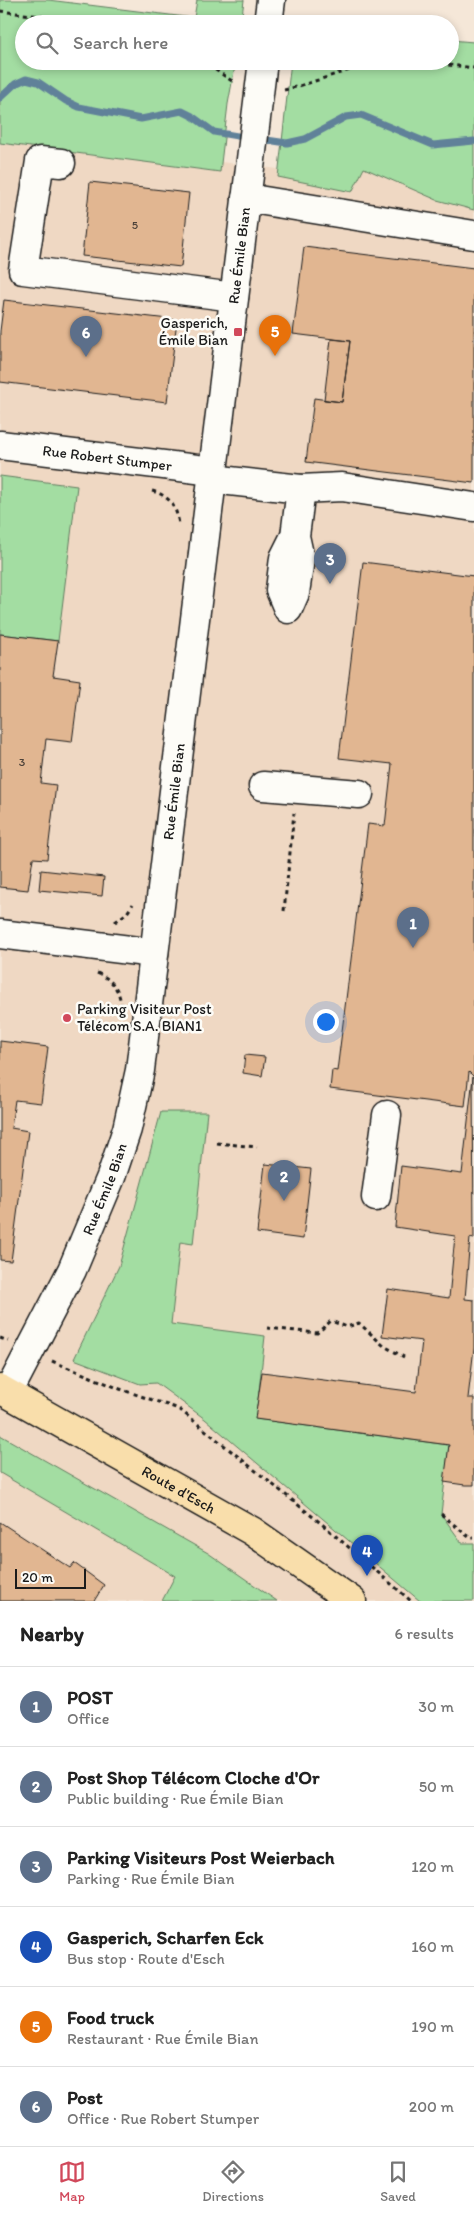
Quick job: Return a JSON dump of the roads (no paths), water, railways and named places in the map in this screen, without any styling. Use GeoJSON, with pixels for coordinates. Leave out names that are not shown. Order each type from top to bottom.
{"type":"FeatureCollection","features":[{"type":"Feature","properties":{"kind":"main road","name":"Route d'Esch"},"geometry":{"type":"LineString","coordinates":[[4,1391],[252,1531],[352,1601]]}},
{"type":"Feature","properties":{"kind":"street"},"geometry":{"type":"LineString","coordinates":[[269,15],[271,0]]}},
{"type":"Feature","properties":{"kind":"street","name":"Rue Émile Bian"},"geometry":{"type":"LineString","coordinates":[[4,1391],[22,1344],[72,1270],[111,1177],[127,1130],[140,1070],[262,70]]}},
{"type":"Feature","properties":{"kind":"street"},"geometry":{"type":"LineString","coordinates":[[61,163],[40,160],[23,270],[234,297]]}},
{"type":"Feature","properties":{"kind":"street"},"geometry":{"type":"LineString","coordinates":[[246,198],[474,235]]}},
{"type":"Feature","properties":{"kind":"street","name":"Rue Robert Stumper"},"geometry":{"type":"LineString","coordinates":[[0,445],[300,489],[342,487],[474,507]]}},
{"type":"Feature","properties":{"kind":"street"},"geometry":{"type":"LineString","coordinates":[[287,615],[280,590],[284,558],[295,536],[300,489]]}},
{"type":"Feature","properties":{"kind":"street"},"geometry":{"type":"LineString","coordinates":[[263,786],[359,794]]}},
{"type":"Feature","properties":{"kind":"street"},"geometry":{"type":"LineString","coordinates":[[0,934],[154,953]]}},
{"type":"Feature","properties":{"kind":"street"},"geometry":{"type":"LineString","coordinates":[[376,1197],[388,1115]]}},
{"type":"Feature","properties":{"kind":"waterway"},"geometry":{"type":"LineString","coordinates":[[0,98],[15,84],[26,79],[38,82],[66,101],[79,107],[141,119],[182,111],[214,132],[249,138]]}},
{"type":"Feature","properties":{"kind":"waterway"},"geometry":{"type":"LineString","coordinates":[[260,139],[287,143],[305,139],[346,117],[361,115],[433,145],[474,141]]}},
{"type":"Feature","properties":{"kind":"place","name":"Gasperich, Émile Bian"},"geometry":{"type":"Point","coordinates":[238,332]}},
{"type":"Feature","properties":{"kind":"place","name":"Food truck"},"geometry":{"type":"Point","coordinates":[275,356]}},
{"type":"Feature","properties":{"kind":"place","name":"Post"},"geometry":{"type":"Point","coordinates":[86,357]}},
{"type":"Feature","properties":{"kind":"place","name":"Parking Visiteurs Post Weierbach"},"geometry":{"type":"Point","coordinates":[330,584]}},
{"type":"Feature","properties":{"kind":"place","name":"POST"},"geometry":{"type":"Point","coordinates":[413,948]}},
{"type":"Feature","properties":{"kind":"place","name":"Parking Visiteur Post Télécom S.A. BIAN1"},"geometry":{"type":"Point","coordinates":[67,1018]}},
{"type":"Feature","properties":{"kind":"place","name":"Post Shop Télécom Cloche d'Or"},"geometry":{"type":"Point","coordinates":[284,1201]}},
{"type":"Feature","properties":{"kind":"place","name":"Gasperich, Scharfen Eck"},"geometry":{"type":"Point","coordinates":[367,1576]}}]}
